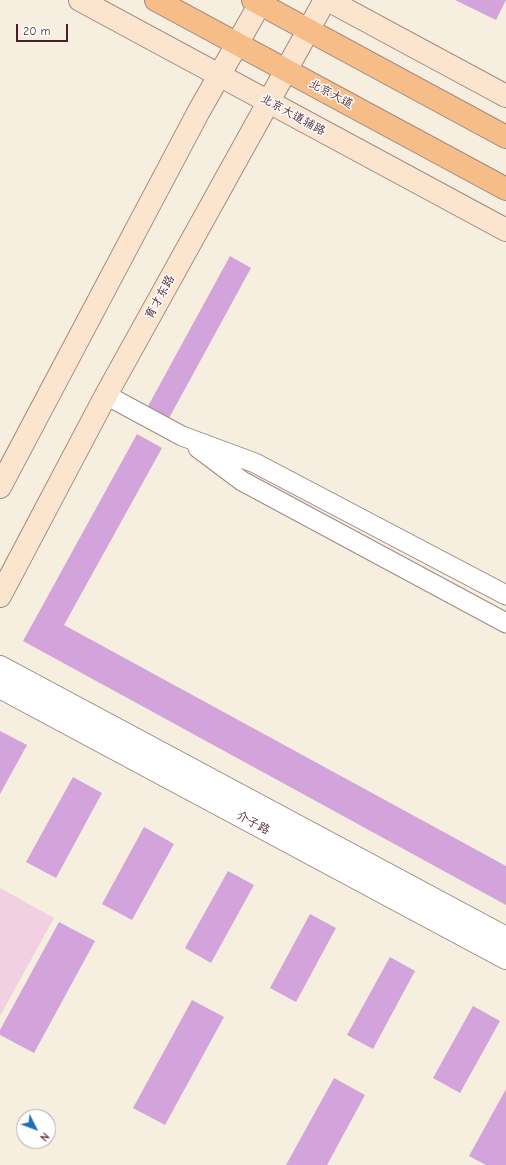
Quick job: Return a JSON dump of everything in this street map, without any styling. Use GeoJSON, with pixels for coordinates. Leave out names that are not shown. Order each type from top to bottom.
{"type":"FeatureCollection","features":[{"type":"Feature","properties":{"kind":"main road","name":"北京大道辅路"},"geometry":{"type":"LineString","coordinates":[[80,0],[506,230]]}},
{"type":"Feature","properties":{"kind":"main road","name":"北京大道"},"geometry":{"type":"LineString","coordinates":[[156,0],[506,189]]}},
{"type":"Feature","properties":{"kind":"main road"},"geometry":{"type":"LineString","coordinates":[[326,0],[506,96]]}},
{"type":"Feature","properties":{"kind":"main road","name":"育才东路"},"geometry":{"type":"LineString","coordinates":[[0,596],[106,395],[326,0]]}},
{"type":"Feature","properties":{"kind":"main road"},"geometry":{"type":"LineString","coordinates":[[0,487],[237,44],[258,1],[308,30],[506,137]]}},
{"type":"Feature","properties":{"kind":"street"},"geometry":{"type":"LineString","coordinates":[[106,395],[182,436],[255,463],[506,595]]}},
{"type":"Feature","properties":{"kind":"street"},"geometry":{"type":"LineString","coordinates":[[182,436],[242,481],[506,623]]}},
{"type":"Feature","properties":{"kind":"street","name":"介子路"},"geometry":{"type":"LineString","coordinates":[[0,667],[506,938]]}},
{"type":"Feature","properties":{"kind":"street","name":"介子路"},"geometry":{"type":"LineString","coordinates":[[0,687],[506,958]]}},
{"type":"Feature","properties":{"kind":"shaded area"},"geometry":{"type":"Polygon","coordinates":[[[0,888],[54,918],[0,1016],[0,888]]]}},
{"type":"Feature","properties":{"kind":"building"},"geometry":{"type":"Polygon","coordinates":[[[455,0],[506,0],[496,20],[455,0]]]}},
{"type":"Feature","properties":{"kind":"building"},"geometry":{"type":"Polygon","coordinates":[[[230,256],[251,268],[168,420],[147,408],[230,256]]]}},
{"type":"Feature","properties":{"kind":"building"},"geometry":{"type":"Polygon","coordinates":[[[137,434],[162,448],[64,625],[506,866],[506,905],[23,641],[137,434]]]}},
{"type":"Feature","properties":{"kind":"building"},"geometry":{"type":"Polygon","coordinates":[[[0,731],[27,745],[0,794],[0,731]]]}},
{"type":"Feature","properties":{"kind":"building"},"geometry":{"type":"Polygon","coordinates":[[[73,777],[102,793],[56,878],[26,862],[73,777]]]}},
{"type":"Feature","properties":{"kind":"building"},"geometry":{"type":"Polygon","coordinates":[[[144,827],[174,844],[132,920],[102,904],[144,827]]]}},
{"type":"Feature","properties":{"kind":"building"},"geometry":{"type":"Polygon","coordinates":[[[228,871],[254,885],[211,963],[185,948],[228,871]]]}},
{"type":"Feature","properties":{"kind":"building"},"geometry":{"type":"Polygon","coordinates":[[[310,914],[336,928],[296,1002],[270,988],[310,914]]]}},
{"type":"Feature","properties":{"kind":"building"},"geometry":{"type":"Polygon","coordinates":[[[59,922],[95,941],[34,1053],[0,1035],[0,1030],[59,922]]]}},
{"type":"Feature","properties":{"kind":"building"},"geometry":{"type":"Polygon","coordinates":[[[390,957],[415,971],[373,1049],[347,1035],[390,957]]]}},
{"type":"Feature","properties":{"kind":"building"},"geometry":{"type":"Polygon","coordinates":[[[192,1000],[224,1017],[165,1125],[133,1108],[192,1000]]]}},
{"type":"Feature","properties":{"kind":"building"},"geometry":{"type":"Polygon","coordinates":[[[473,1006],[500,1021],[460,1093],[433,1078],[473,1006]]]}},
{"type":"Feature","properties":{"kind":"building"},"geometry":{"type":"Polygon","coordinates":[[[334,1078],[365,1095],[327,1165],[286,1165],[334,1078]]]}},
{"type":"Feature","properties":{"kind":"building"},"geometry":{"type":"Polygon","coordinates":[[[506,1089],[506,1165],[486,1165],[469,1156],[506,1089]]]}}]}
